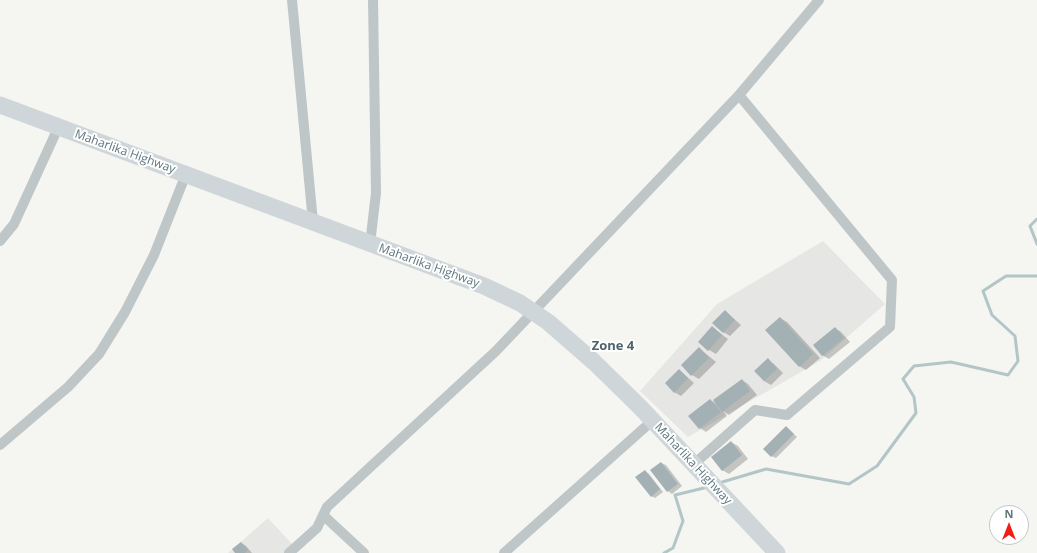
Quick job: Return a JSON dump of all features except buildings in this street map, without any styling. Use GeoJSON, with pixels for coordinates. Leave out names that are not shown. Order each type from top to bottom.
{"type":"FeatureCollection","features":[{"type":"Feature","properties":{"kind":"highway","name":"Maharlika Highway"},"geometry":{"type":"LineString","coordinates":[[0,105],[58,128],[186,174],[484,286],[534,312],[594,362],[699,469],[777,553]]}},
{"type":"Feature","properties":{"kind":"street"},"geometry":{"type":"LineString","coordinates":[[292,0],[313,222]]}},
{"type":"Feature","properties":{"kind":"street"},"geometry":{"type":"LineString","coordinates":[[370,244],[376,193],[373,0]]}},
{"type":"Feature","properties":{"kind":"street"},"geometry":{"type":"LineString","coordinates":[[289,553],[317,528],[327,507],[496,351],[534,312],[740,95],[819,0]]}},
{"type":"Feature","properties":{"kind":"street"},"geometry":{"type":"LineString","coordinates":[[699,469],[755,410],[786,415],[890,327],[892,280],[740,95]]}},
{"type":"Feature","properties":{"kind":"street"},"geometry":{"type":"LineString","coordinates":[[0,241],[14,224],[58,128]]}},
{"type":"Feature","properties":{"kind":"street"},"geometry":{"type":"LineString","coordinates":[[0,445],[68,387],[99,354],[125,312],[154,255],[186,174]]}},
{"type":"Feature","properties":{"kind":"street"},"geometry":{"type":"LineString","coordinates":[[504,553],[652,421]]}},
{"type":"Feature","properties":{"kind":"street"},"geometry":{"type":"LineString","coordinates":[[323,515],[364,553]]}},
{"type":"Feature","properties":{"kind":"shaded area"},"geometry":{"type":"Polygon","coordinates":[[[823,241],[885,304],[820,361],[688,437],[640,391],[717,304],[823,241]]]}},
{"type":"Feature","properties":{"kind":"shaded area"},"geometry":{"type":"Polygon","coordinates":[[[268,518],[293,545],[285,553],[228,553],[268,518]]]}},
{"type":"Feature","properties":{"kind":"waterway"},"geometry":{"type":"LineString","coordinates":[[1037,219],[1030,226],[1037,244]]}},
{"type":"Feature","properties":{"kind":"waterway"},"geometry":{"type":"LineString","coordinates":[[719,483],[766,469],[849,484],[877,466],[916,413],[914,397],[903,379],[914,366],[951,362],[1008,375],[1018,361],[1015,336],[992,315],[983,291],[1006,276],[1037,276]]}},
{"type":"Feature","properties":{"kind":"waterway"},"geometry":{"type":"LineString","coordinates":[[664,553],[673,548],[683,521],[675,495],[708,487]]}},
{"type":"Feature","properties":{"kind":"district","name":"Zone 4"},"geometry":{"type":"Point","coordinates":[613,346]}}]}
